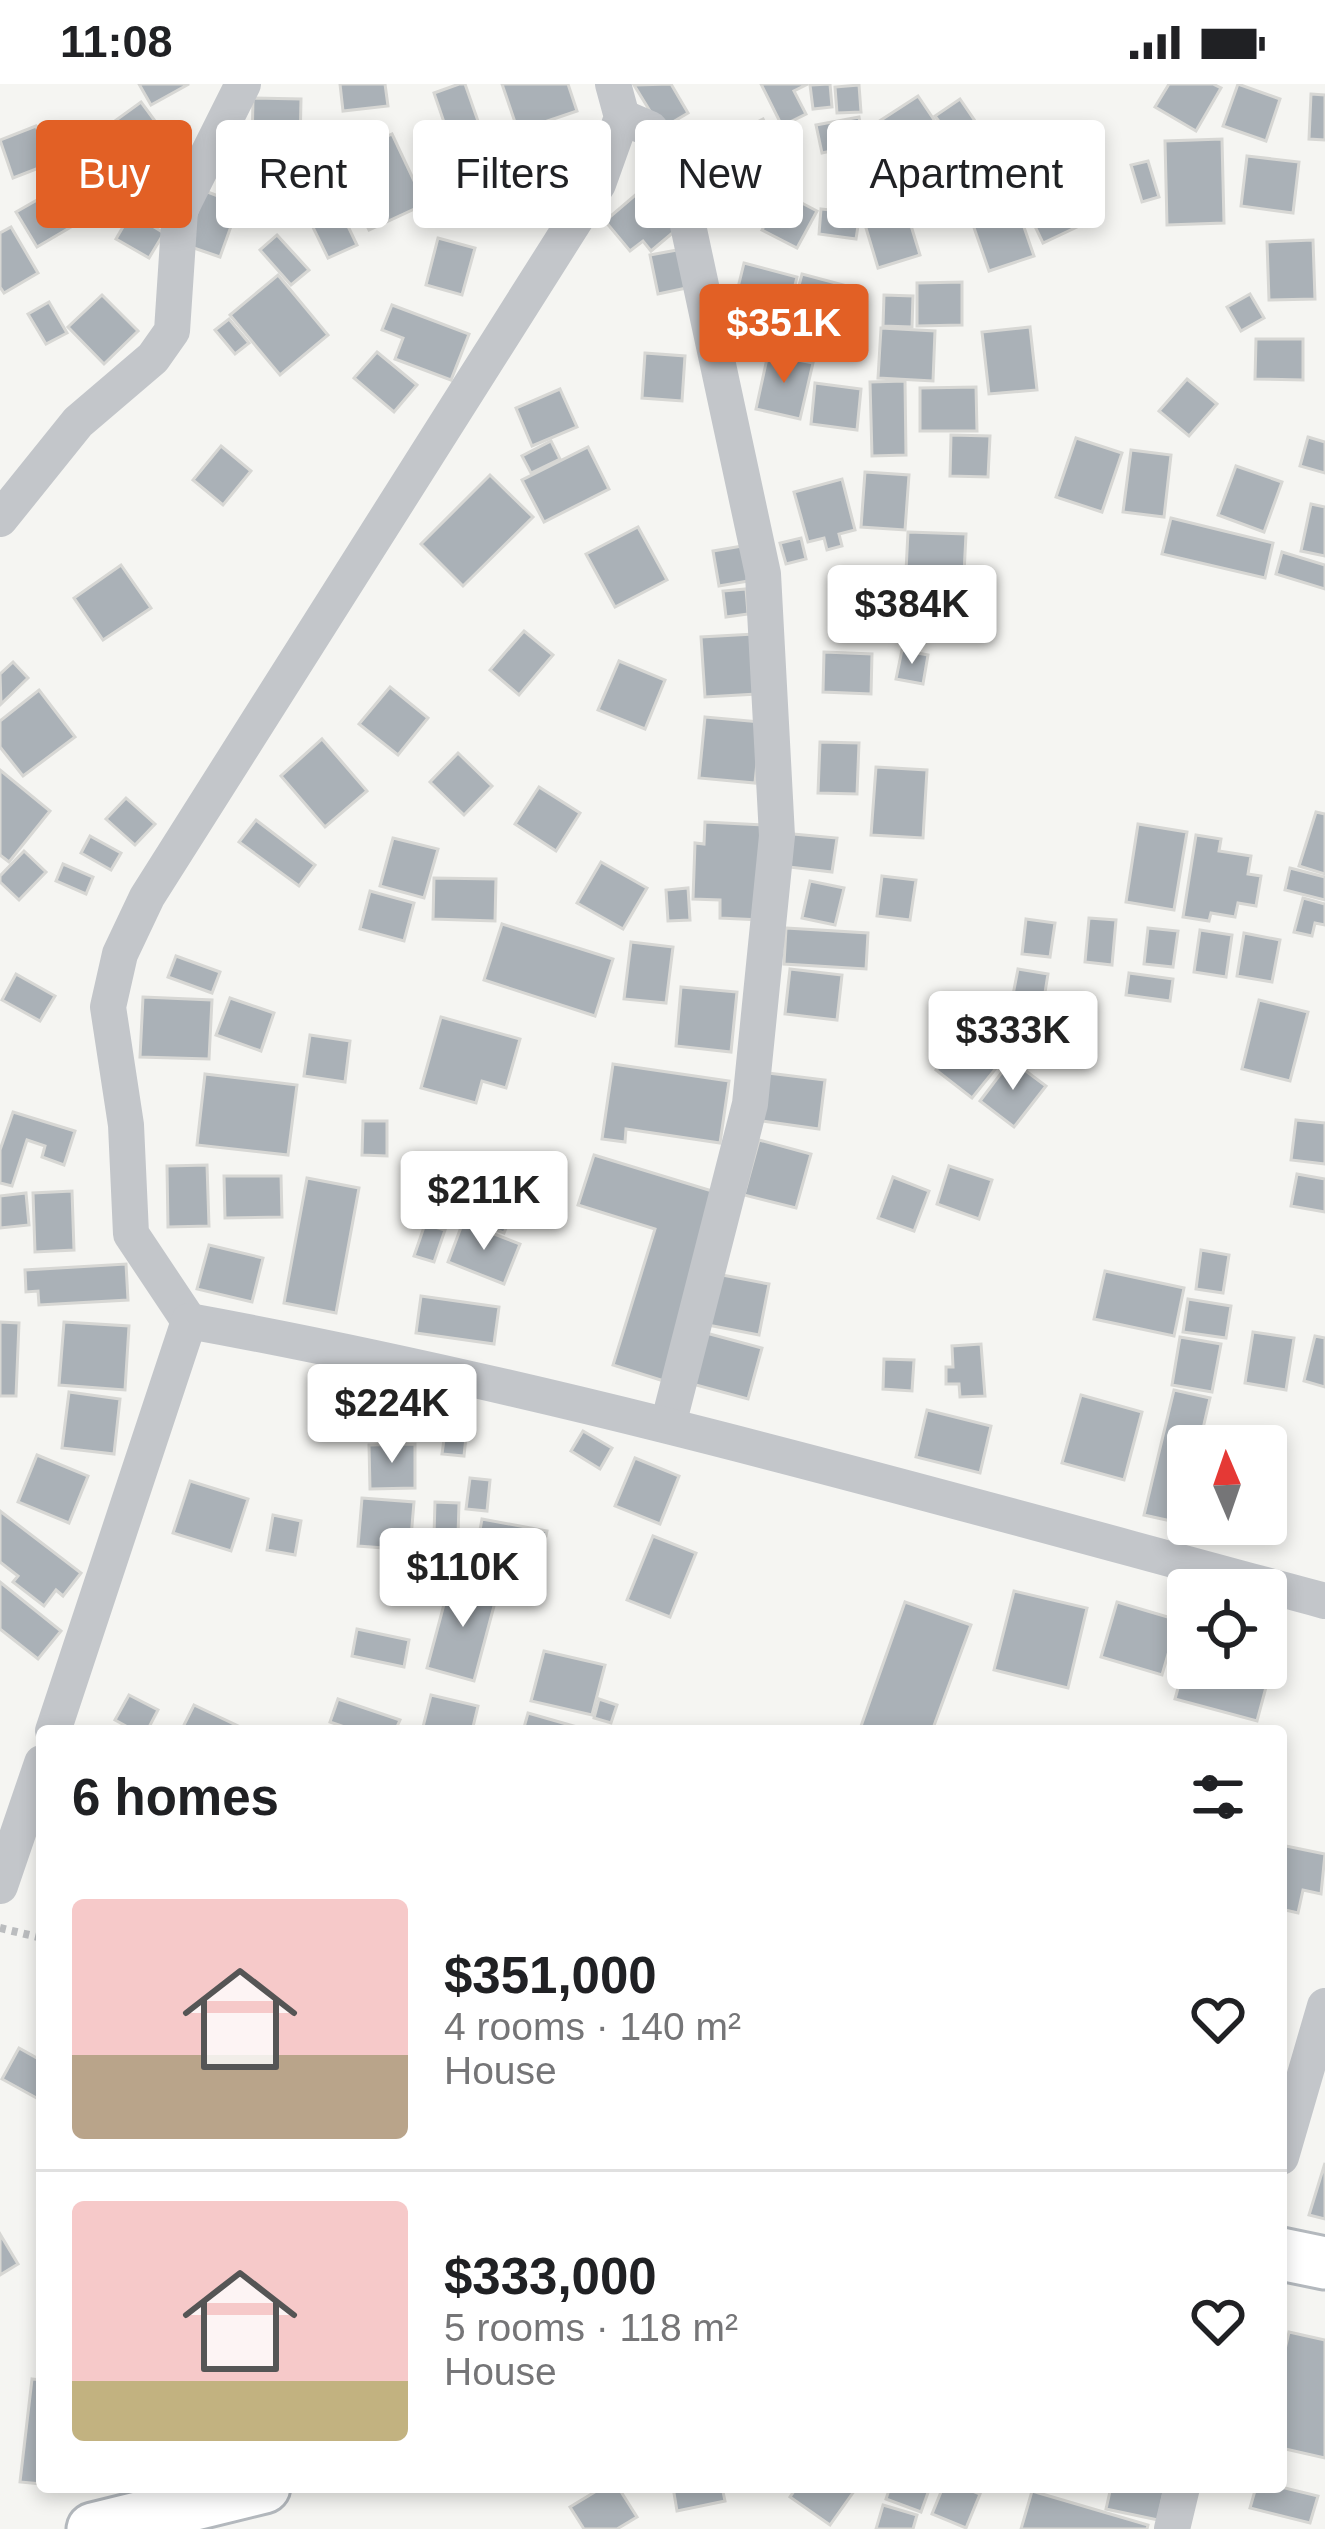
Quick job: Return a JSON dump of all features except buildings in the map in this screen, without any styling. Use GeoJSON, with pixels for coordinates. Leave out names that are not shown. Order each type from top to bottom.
{"type":"FeatureCollection","features":[{"type":"Feature","properties":{"kind":"street"},"geometry":{"type":"LineString","coordinates":[[0,519],[78,422],[154,358],[172,331],[180,210],[243,84]]}},
{"type":"Feature","properties":{"kind":"street"},"geometry":{"type":"LineString","coordinates":[[668,1425],[750,1104],[777,836],[763,574],[674,160],[650,129],[617,100],[598,184],[159,877],[120,954],[108,1007],[126,1125],[131,1234],[189,1321],[316,1344],[668,1425],[1325,1601]]}},
{"type":"Feature","properties":{"kind":"street"},"geometry":{"type":"LineString","coordinates":[[55,1725],[189,1321]]}},
{"type":"Feature","properties":{"kind":"street"},"geometry":{"type":"LineString","coordinates":[[0,1886],[36,1781]]}},
{"type":"Feature","properties":{"kind":"street"},"geometry":{"type":"LineString","coordinates":[[1287,2136],[1325,2006]]}},
{"type":"Feature","properties":{"kind":"street"},"geometry":{"type":"LineString","coordinates":[[1287,2255],[1325,2263]]}},
{"type":"Feature","properties":{"kind":"street"},"geometry":{"type":"LineString","coordinates":[[93,2529],[240,2493]]}},
{"type":"Feature","properties":{"kind":"street"},"geometry":{"type":"LineString","coordinates":[[1172,2529],[1181,2493]]}},
{"type":"Feature","properties":{"kind":"path"},"geometry":{"type":"LineString","coordinates":[[0,1928],[36,1937]]}}]}
